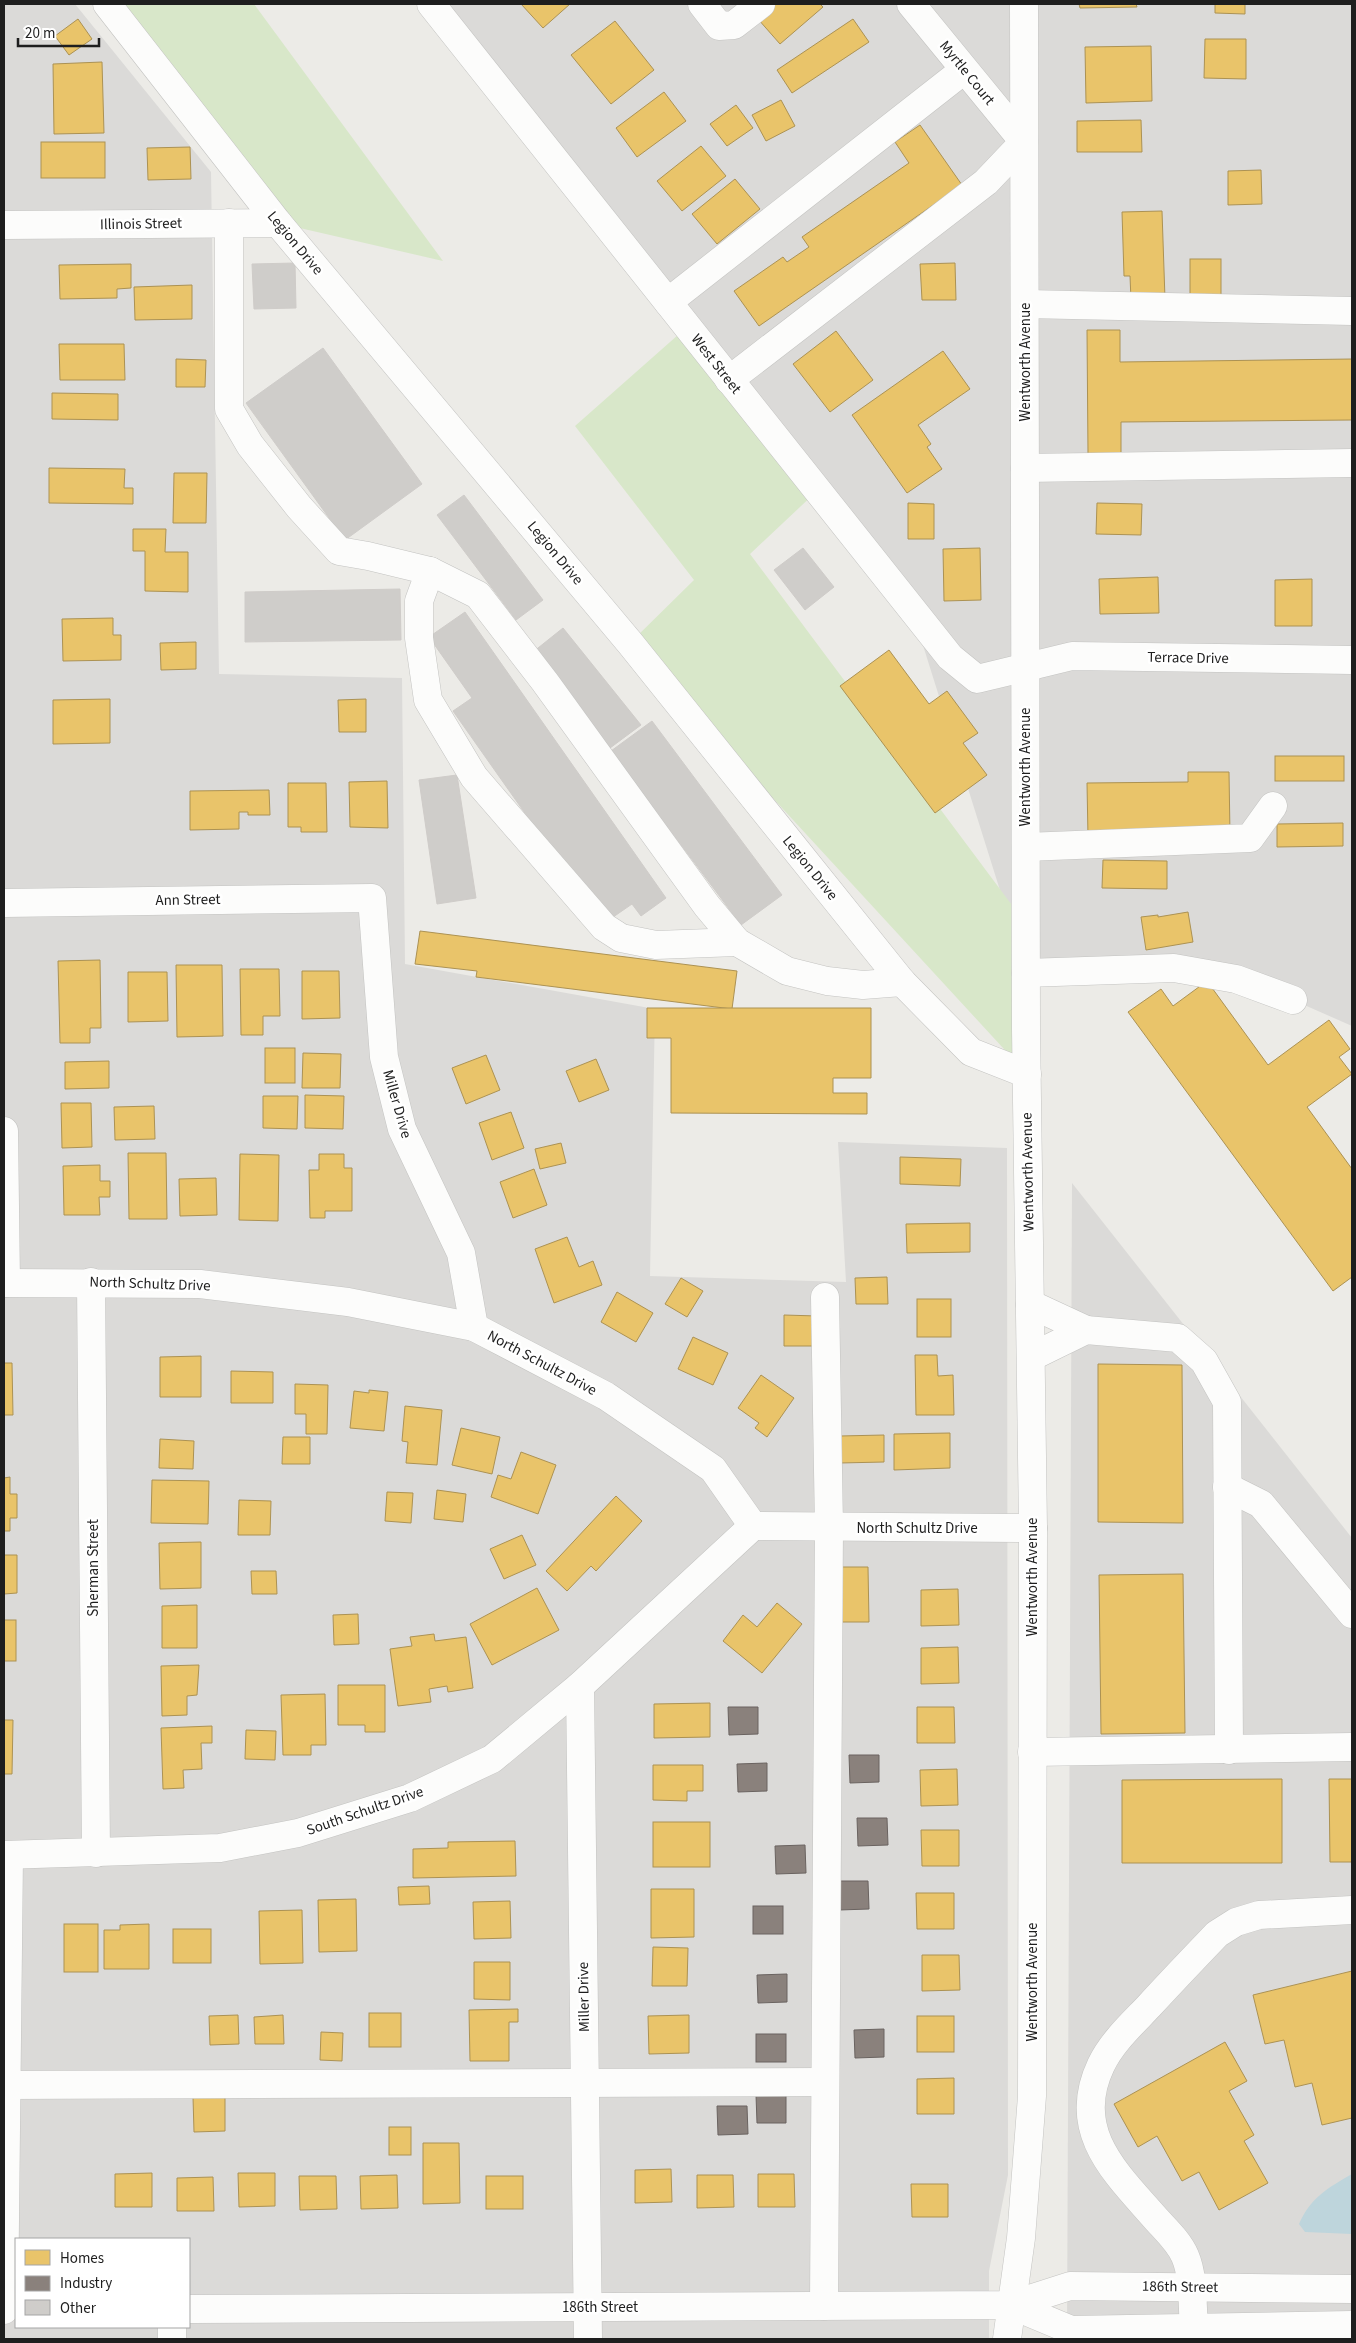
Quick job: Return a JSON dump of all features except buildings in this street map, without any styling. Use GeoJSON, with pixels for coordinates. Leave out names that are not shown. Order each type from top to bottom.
{"type":"FeatureCollection","features":[{"type":"Feature","properties":{"kind":"street","name":"Legion Drive"},"geometry":{"type":"LineString","coordinates":[[107,4],[278,223],[630,643],[902,982],[971,1052],[1026,1074]]}},
{"type":"Feature","properties":{"kind":"street","name":"West Street"},"geometry":{"type":"LineString","coordinates":[[431,4],[950,657],[977,679],[1025,668]]}},
{"type":"Feature","properties":{"kind":"street"},"geometry":{"type":"LineString","coordinates":[[702,4],[719,26],[734,25],[760,4]]}},
{"type":"Feature","properties":{"kind":"street","name":"Myrtle Court"},"geometry":{"type":"LineString","coordinates":[[911,4],[1024,142]]}},
{"type":"Feature","properties":{"kind":"street","name":"Wentworth Avenue"},"geometry":{"type":"LineString","coordinates":[[1007,2339],[1021,2238],[1032,2096],[1033,1528],[1026,1074],[1024,4]]}},
{"type":"Feature","properties":{"kind":"street"},"geometry":{"type":"LineString","coordinates":[[668,302],[964,70]]}},
{"type":"Feature","properties":{"kind":"street"},"geometry":{"type":"LineString","coordinates":[[729,380],[986,182],[1024,142]]}},
{"type":"Feature","properties":{"kind":"street"},"geometry":{"type":"LineString","coordinates":[[228,223],[229,409],[250,445],[299,507],[339,551],[430,571],[478,595],[545,682],[707,906],[737,942],[787,971],[828,982],[863,985],[902,982]]}},
{"type":"Feature","properties":{"kind":"street","name":"Illinois Street"},"geometry":{"type":"LineString","coordinates":[[4,225],[278,223]]}},
{"type":"Feature","properties":{"kind":"street"},"geometry":{"type":"LineString","coordinates":[[1024,304],[1352,310]]}},
{"type":"Feature","properties":{"kind":"street"},"geometry":{"type":"LineString","coordinates":[[1025,468],[1352,463]]}},
{"type":"Feature","properties":{"kind":"street"},"geometry":{"type":"LineString","coordinates":[[430,571],[419,601],[419,638],[428,700],[474,777],[604,927],[621,938],[656,945],[737,942]]}},
{"type":"Feature","properties":{"kind":"street","name":"Terrace Drive"},"geometry":{"type":"LineString","coordinates":[[1025,668],[1072,656],[1352,660]]}},
{"type":"Feature","properties":{"kind":"street"},"geometry":{"type":"LineString","coordinates":[[1026,847],[1250,838],[1272,806]]}},
{"type":"Feature","properties":{"kind":"street","name":"Ann Street"},"geometry":{"type":"LineString","coordinates":[[4,903],[372,898]]}},
{"type":"Feature","properties":{"kind":"street","name":"Miller Drive"},"geometry":{"type":"LineString","coordinates":[[372,898],[384,1057],[402,1129],[461,1253],[474,1327]]}},
{"type":"Feature","properties":{"kind":"street"},"geometry":{"type":"LineString","coordinates":[[1026,973],[1174,968],[1236,979],[1293,1000]]}},
{"type":"Feature","properties":{"kind":"street"},"geometry":{"type":"LineString","coordinates":[[4,1131],[5,1283]]}},
{"type":"Feature","properties":{"kind":"street","name":"Sherman Street"},"geometry":{"type":"LineString","coordinates":[[91,1282],[96,1853]]}},
{"type":"Feature","properties":{"kind":"street","name":"North Schultz Drive"},"geometry":{"type":"LineString","coordinates":[[5,1283],[200,1284],[348,1302],[474,1327],[606,1396],[713,1469],[752,1526],[1033,1528]]}},
{"type":"Feature","properties":{"kind":"street"},"geometry":{"type":"LineString","coordinates":[[824,2306],[829,1527],[825,1297]]}},
{"type":"Feature","properties":{"kind":"street"},"geometry":{"type":"LineString","coordinates":[[1030,1304],[1086,1330],[1178,1338],[1204,1361],[1227,1402],[1229,1750]]}},
{"type":"Feature","properties":{"kind":"street"},"geometry":{"type":"LineString","coordinates":[[1031,1357],[1086,1330]]}},
{"type":"Feature","properties":{"kind":"street"},"geometry":{"type":"LineString","coordinates":[[1227,1487],[1261,1504],[1352,1614]]}},
{"type":"Feature","properties":{"kind":"street","name":"South Schultz Drive"},"geometry":{"type":"LineString","coordinates":[[6,1855],[220,1848],[298,1833],[410,1798],[492,1759],[580,1686],[752,1526]]}},
{"type":"Feature","properties":{"kind":"street","name":"Miller Drive"},"geometry":{"type":"LineString","coordinates":[[580,1686],[588,2339]]}},
{"type":"Feature","properties":{"kind":"street"},"geometry":{"type":"LineString","coordinates":[[1032,1752],[1352,1747]]}},
{"type":"Feature","properties":{"kind":"street"},"geometry":{"type":"LineString","coordinates":[[4,2310],[6,1855]]}},
{"type":"Feature","properties":{"kind":"street"},"geometry":{"type":"LineString","coordinates":[[1194,2327],[1192,2288],[1186,2257],[1177,2242],[1108,2162],[1098,2144],[1092,2122],[1091,2091],[1102,2064],[1121,2035],[1216,1934],[1236,1922],[1259,1915],[1304,1911],[1352,1910]]}},
{"type":"Feature","properties":{"kind":"street"},"geometry":{"type":"LineString","coordinates":[[5,2085],[825,2082]]}},
{"type":"Feature","properties":{"kind":"street","name":"186th Street"},"geometry":{"type":"LineString","coordinates":[[190,2309],[1011,2305],[1070,2286],[1352,2289]]}},
{"type":"Feature","properties":{"kind":"street","name":"186th Street"},"geometry":{"type":"LineString","coordinates":[[1011,2305],[1071,2330],[1352,2325]]}},
{"type":"Feature","properties":{"kind":"shaded area"},"geometry":{"type":"Polygon","coordinates":[[[4,4],[75,4],[211,172],[219,674],[402,678],[405,964],[655,1009],[650,1276],[846,1282],[838,1142],[1007,1148],[1008,2175],[989,2271],[989,2339],[4,2339],[4,4]]]}},
{"type":"Feature","properties":{"kind":"shaded area"},"geometry":{"type":"Polygon","coordinates":[[[434,4],[1352,4],[1352,1026],[1293,1000],[1174,968],[1026,973],[921,639],[434,4]]]}},
{"type":"Feature","properties":{"kind":"shaded area"},"geometry":{"type":"Polygon","coordinates":[[[1072,1183],[1352,1538],[1352,2337],[1067,2339],[1072,1183]]]}},
{"type":"Feature","properties":{"kind":"green space"},"geometry":{"type":"Polygon","coordinates":[[[107,4],[254,4],[443,261],[278,223],[107,4]]]}},
{"type":"Feature","properties":{"kind":"green space"},"geometry":{"type":"Polygon","coordinates":[[[687,327],[817,491],[750,554],[1026,924],[1027,1074],[630,643],[694,580],[575,426],[687,327]]]}},
{"type":"Feature","properties":{"kind":"water"},"geometry":{"type":"Polygon","coordinates":[[[1352,2174],[1352,2234],[1305,2232],[1299,2224],[1309,2207],[1321,2194],[1352,2174]]]}}]}
